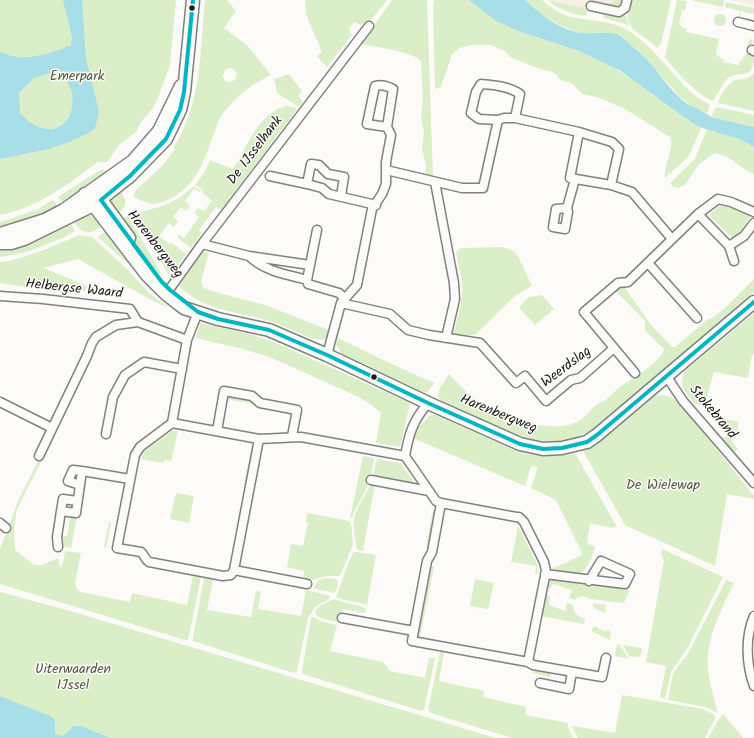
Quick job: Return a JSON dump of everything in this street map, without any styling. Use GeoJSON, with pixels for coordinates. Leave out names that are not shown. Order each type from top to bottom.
{"type":"FeatureCollection","features":[{"type":"Feature","properties":{"kind":"street"},"geometry":{"type":"LineString","coordinates":[[0,243],[10,243],[24,239],[97,202],[130,176],[166,139],[180,110],[184,92],[193,0]]}},
{"type":"Feature","properties":{"kind":"street"},"geometry":{"type":"LineString","coordinates":[[591,6],[619,12],[625,8],[627,0]]}},
{"type":"Feature","properties":{"kind":"street"},"geometry":{"type":"LineString","coordinates":[[738,22],[754,26]]}},
{"type":"Feature","properties":{"kind":"street","name":"De IJsselhank"},"geometry":{"type":"LineString","coordinates":[[168,292],[202,244],[369,26]]}},
{"type":"Feature","properties":{"kind":"street"},"geometry":{"type":"LineString","coordinates":[[0,234],[45,220],[64,210],[133,161],[159,131],[186,76]]}},
{"type":"Feature","properties":{"kind":"street"},"geometry":{"type":"LineString","coordinates":[[515,118],[520,94],[514,90],[490,84],[480,84],[476,92],[471,114],[478,119],[498,120],[504,118],[515,118],[579,132],[612,142],[619,149],[611,185]]}},
{"type":"Feature","properties":{"kind":"street"},"geometry":{"type":"LineString","coordinates":[[327,355],[343,300],[357,285],[372,209],[376,205],[386,184],[386,162],[391,135],[387,127],[394,89],[388,86],[375,86],[367,124],[387,127]]}},
{"type":"Feature","properties":{"kind":"street"},"geometry":{"type":"LineString","coordinates":[[386,170],[462,188],[483,188],[498,120]]}},
{"type":"Feature","properties":{"kind":"street"},"geometry":{"type":"LineString","coordinates":[[579,132],[570,178],[611,185],[632,192],[672,239]]}},
{"type":"Feature","properties":{"kind":"street"},"geometry":{"type":"LineString","coordinates":[[307,184],[311,164],[319,165],[328,174],[344,177],[341,196]]}},
{"type":"Feature","properties":{"kind":"street"},"geometry":{"type":"LineString","coordinates":[[270,176],[322,188],[329,194],[376,205]]}},
{"type":"Feature","properties":{"kind":"street"},"geometry":{"type":"LineString","coordinates":[[567,208],[575,179]]}},
{"type":"Feature","properties":{"kind":"street"},"geometry":{"type":"LineString","coordinates":[[435,182],[454,283],[455,299],[446,338]]}},
{"type":"Feature","properties":{"kind":"street","name":"Harenbergweg"},"geometry":{"type":"LineString","coordinates":[[89,192],[161,281],[168,292],[198,312],[218,319],[269,330],[327,355],[520,444],[543,448],[562,448],[587,442],[667,377],[754,302]]}},
{"type":"Feature","properties":{"kind":"street","name":"Weerdslag"},"geometry":{"type":"LineString","coordinates":[[636,373],[584,312],[618,284],[628,282],[698,214],[718,199],[731,202],[754,212]]}},
{"type":"Feature","properties":{"kind":"street"},"geometry":{"type":"LineString","coordinates":[[698,214],[729,246],[734,261]]}},
{"type":"Feature","properties":{"kind":"street"},"geometry":{"type":"LineString","coordinates":[[729,246],[744,236],[754,223]]}},
{"type":"Feature","properties":{"kind":"street"},"geometry":{"type":"LineString","coordinates":[[307,280],[317,230]]}},
{"type":"Feature","properties":{"kind":"street","name":"Weerdslag"},"geometry":{"type":"LineString","coordinates":[[202,244],[249,256],[310,265]]}},
{"type":"Feature","properties":{"kind":"street","name":"Weerdslag"},"geometry":{"type":"LineString","coordinates":[[249,256],[257,264],[265,268],[307,280],[308,284],[339,293],[343,300],[390,314],[408,330],[480,343],[516,383],[525,376],[546,401],[571,380],[580,378],[614,348]]}},
{"type":"Feature","properties":{"kind":"street"},"geometry":{"type":"LineString","coordinates":[[648,263],[697,318]]}},
{"type":"Feature","properties":{"kind":"street","name":"Helbergse Waard"},"geometry":{"type":"LineString","coordinates":[[0,296],[43,298],[130,309],[138,322]]}},
{"type":"Feature","properties":{"kind":"street"},"geometry":{"type":"LineString","coordinates":[[198,312],[187,340],[172,423],[140,447],[136,452],[117,548],[141,552],[149,562],[223,576],[231,574],[234,570],[259,440]]}},
{"type":"Feature","properties":{"kind":"street"},"geometry":{"type":"LineString","coordinates":[[39,456],[96,337],[116,325],[138,322],[187,340]]}},
{"type":"Feature","properties":{"kind":"street"},"geometry":{"type":"LineString","coordinates":[[106,434],[113,397],[126,375],[144,362],[182,369]]}},
{"type":"Feature","properties":{"kind":"street","name":"Stokebrand"},"geometry":{"type":"LineString","coordinates":[[667,377],[683,401],[754,483]]}},
{"type":"Feature","properties":{"kind":"street"},"geometry":{"type":"LineString","coordinates":[[217,431],[224,391],[252,396],[260,403],[297,410],[292,436]]}},
{"type":"Feature","properties":{"kind":"street"},"geometry":{"type":"LineString","coordinates":[[0,402],[52,428]]}},
{"type":"Feature","properties":{"kind":"street"},"geometry":{"type":"LineString","coordinates":[[428,402],[418,415],[408,435],[405,456],[436,501],[520,518],[524,522],[544,562],[546,568],[528,662]]}},
{"type":"Feature","properties":{"kind":"street"},"geometry":{"type":"LineString","coordinates":[[172,423],[259,440],[292,436],[405,456]]}},
{"type":"Feature","properties":{"kind":"street"},"geometry":{"type":"LineString","coordinates":[[80,485],[68,481],[73,470],[130,479]]}},
{"type":"Feature","properties":{"kind":"street"},"geometry":{"type":"LineString","coordinates":[[61,510],[76,513],[82,471]]}},
{"type":"Feature","properties":{"kind":"street"},"geometry":{"type":"LineString","coordinates":[[371,480],[429,491]]}},
{"type":"Feature","properties":{"kind":"street"},"geometry":{"type":"LineString","coordinates":[[58,547],[57,537],[63,499],[77,501]]}},
{"type":"Feature","properties":{"kind":"street"},"geometry":{"type":"LineString","coordinates":[[441,503],[432,552],[427,562],[412,641],[602,677],[606,658]]}},
{"type":"Feature","properties":{"kind":"street"},"geometry":{"type":"LineString","coordinates":[[545,574],[589,581],[625,584],[630,574],[601,561],[589,581]]}},
{"type":"Feature","properties":{"kind":"street"},"geometry":{"type":"LineString","coordinates":[[234,570],[307,584]]}},
{"type":"Feature","properties":{"kind":"street"},"geometry":{"type":"LineString","coordinates":[[754,616],[749,631],[751,645],[748,656],[754,686]]}},
{"type":"Feature","properties":{"kind":"street"},"geometry":{"type":"LineString","coordinates":[[342,618],[414,631]]}},
{"type":"Feature","properties":{"kind":"street"},"geometry":{"type":"LineString","coordinates":[[540,684],[569,689],[572,672]]}},
{"type":"Feature","properties":{"kind":"shaded area"},"geometry":{"type":"Polygon","coordinates":[[[552,0],[625,0],[622,6],[597,5],[587,8],[552,0]]]}},
{"type":"Feature","properties":{"kind":"shaded area"},"geometry":{"type":"Polygon","coordinates":[[[728,0],[754,0],[754,6],[728,0]]]}},
{"type":"Feature","properties":{"kind":"green space","name":"Emerpark"},"geometry":{"type":"Polygon","coordinates":[[[0,0],[176,0],[170,65],[153,108],[141,122],[137,131],[119,145],[107,162],[98,162],[52,194],[39,201],[13,212],[0,215],[0,0]]]}},
{"type":"Feature","properties":{"kind":"green space"},"geometry":{"type":"Polygon","coordinates":[[[205,0],[227,0],[236,11],[224,28],[247,45],[271,75],[242,93],[225,111],[219,120],[202,165],[186,188],[170,199],[155,204],[147,203],[133,196],[137,189],[162,166],[175,149],[173,148],[190,114],[198,77],[205,0]],[[230,68],[225,70],[223,76],[225,81],[230,82],[235,80],[237,74],[235,70],[230,68]]]}},
{"type":"Feature","properties":{"kind":"green space"},"geometry":{"type":"Polygon","coordinates":[[[305,0],[387,0],[367,25],[363,23],[361,25],[354,22],[349,29],[352,35],[327,67],[317,56],[322,52],[306,14],[305,0]]]}},
{"type":"Feature","properties":{"kind":"green space"},"geometry":{"type":"Polygon","coordinates":[[[392,0],[427,0],[433,178],[425,177],[426,165],[422,148],[424,133],[421,116],[423,102],[421,61],[402,52],[361,44],[392,0]]]}},
{"type":"Feature","properties":{"kind":"green space"},"geometry":{"type":"Polygon","coordinates":[[[434,0],[469,0],[496,21],[518,31],[579,51],[608,64],[701,128],[689,156],[665,178],[671,147],[670,137],[625,109],[597,97],[582,94],[573,84],[560,80],[556,74],[510,57],[505,51],[491,45],[471,45],[460,48],[452,54],[441,87],[435,89],[434,0]]]}},
{"type":"Feature","properties":{"kind":"green space"},"geometry":{"type":"Polygon","coordinates":[[[525,0],[542,0],[567,16],[609,23],[621,27],[637,36],[694,95],[710,105],[707,113],[697,109],[681,98],[639,51],[632,46],[606,33],[584,34],[565,28],[544,16],[525,0]]]}},
{"type":"Feature","properties":{"kind":"green space"},"geometry":{"type":"Polygon","coordinates":[[[547,0],[587,8],[588,11],[585,16],[574,14],[547,0]]]}},
{"type":"Feature","properties":{"kind":"green space"},"geometry":{"type":"Polygon","coordinates":[[[615,0],[625,0],[623,5],[617,9],[597,5],[598,1],[600,4],[610,4],[615,0]]]}},
{"type":"Feature","properties":{"kind":"green space"},"geometry":{"type":"Polygon","coordinates":[[[630,0],[671,0],[661,44],[657,48],[633,29],[630,24],[628,10],[630,0]]]}},
{"type":"Feature","properties":{"kind":"green space"},"geometry":{"type":"Polygon","coordinates":[[[677,0],[687,1],[685,10],[682,10],[679,25],[687,29],[686,32],[719,39],[716,55],[720,56],[719,58],[724,59],[723,62],[739,65],[743,57],[745,57],[749,39],[753,40],[750,53],[754,54],[751,69],[744,74],[731,76],[726,80],[712,101],[698,92],[686,81],[665,57],[677,0]]]}},
{"type":"Feature","properties":{"kind":"green space"},"geometry":{"type":"Polygon","coordinates":[[[691,0],[724,0],[723,7],[691,0]]]}},
{"type":"Feature","properties":{"kind":"green space"},"geometry":{"type":"Polygon","coordinates":[[[726,2],[754,8],[754,14],[741,11],[739,17],[740,11],[725,7],[726,2]]]}},
{"type":"Feature","properties":{"kind":"green space"},"geometry":{"type":"Polygon","coordinates":[[[601,10],[625,13],[629,26],[604,18],[601,10]]]}},
{"type":"Feature","properties":{"kind":"green space"},"geometry":{"type":"Polygon","coordinates":[[[720,14],[724,16],[726,20],[724,24],[720,26],[716,24],[714,20],[716,16],[720,14]]]}},
{"type":"Feature","properties":{"kind":"green space"},"geometry":{"type":"Polygon","coordinates":[[[754,73],[754,111],[718,103],[722,93],[730,83],[736,80],[748,78],[754,73]]]}},
{"type":"Feature","properties":{"kind":"green space"},"geometry":{"type":"Polygon","coordinates":[[[289,74],[302,91],[298,96],[303,101],[299,107],[277,93],[274,79],[289,74]]]}},
{"type":"Feature","properties":{"kind":"green space"},"geometry":{"type":"Polygon","coordinates":[[[286,106],[297,109],[221,210],[216,207],[199,230],[202,233],[191,248],[178,238],[178,234],[184,238],[199,217],[194,213],[198,208],[204,211],[212,201],[202,192],[203,190],[195,185],[204,173],[210,160],[233,169],[260,124],[267,116],[286,106]]]}},
{"type":"Feature","properties":{"kind":"green space"},"geometry":{"type":"Polygon","coordinates":[[[716,107],[754,115],[754,127],[711,117],[716,107]]]}},
{"type":"Feature","properties":{"kind":"green space"},"geometry":{"type":"Polygon","coordinates":[[[707,129],[739,139],[754,147],[754,174],[744,169],[726,156],[715,153],[699,164],[685,185],[678,188],[672,186],[670,183],[695,159],[707,129]]]}},
{"type":"Feature","properties":{"kind":"green space"},"geometry":{"type":"Polygon","coordinates":[[[103,169],[106,173],[63,204],[58,197],[103,169]]]}},
{"type":"Feature","properties":{"kind":"green space"},"geometry":{"type":"Polygon","coordinates":[[[194,186],[201,191],[200,192],[194,189],[185,201],[190,206],[186,211],[181,207],[173,217],[178,221],[174,227],[169,223],[159,236],[170,244],[172,243],[186,254],[172,273],[168,274],[134,213],[152,209],[173,201],[194,186]]]}},
{"type":"Feature","properties":{"kind":"green space"},"geometry":{"type":"Polygon","coordinates":[[[119,189],[124,197],[125,204],[122,210],[115,216],[110,201],[119,189]]]}},
{"type":"Feature","properties":{"kind":"green space"},"geometry":{"type":"Polygon","coordinates":[[[53,200],[59,208],[0,232],[0,222],[36,210],[53,200]]]}},
{"type":"Feature","properties":{"kind":"green space"},"geometry":{"type":"Polygon","coordinates":[[[720,205],[752,215],[739,235],[733,239],[710,216],[710,214],[720,205]]]}},
{"type":"Feature","properties":{"kind":"green space"},"geometry":{"type":"Polygon","coordinates":[[[86,214],[95,216],[102,226],[89,232],[80,229],[73,221],[86,214]]]}},
{"type":"Feature","properties":{"kind":"green space"},"geometry":{"type":"Polygon","coordinates":[[[128,215],[157,266],[161,276],[149,263],[119,221],[128,215]]]}},
{"type":"Feature","properties":{"kind":"green space"},"geometry":{"type":"Polygon","coordinates":[[[70,222],[75,231],[67,236],[23,253],[0,257],[0,247],[70,222]]]}},
{"type":"Feature","properties":{"kind":"green space"},"geometry":{"type":"Polygon","coordinates":[[[107,230],[152,288],[151,291],[129,265],[98,237],[107,230]]]}},
{"type":"Feature","properties":{"kind":"green space"},"geometry":{"type":"Polygon","coordinates":[[[79,235],[92,237],[128,270],[148,292],[169,308],[155,302],[78,259],[43,268],[87,286],[86,290],[74,294],[0,283],[0,262],[9,261],[39,252],[79,235]]]}},
{"type":"Feature","properties":{"kind":"green space"},"geometry":{"type":"Polygon","coordinates":[[[502,247],[513,251],[518,256],[532,286],[516,295],[475,335],[453,336],[462,296],[462,282],[456,254],[457,251],[461,248],[502,247]]]}},
{"type":"Feature","properties":{"kind":"green space"},"geometry":{"type":"Polygon","coordinates":[[[204,251],[209,253],[201,282],[203,287],[211,291],[265,305],[329,330],[326,338],[323,340],[311,338],[281,325],[217,308],[190,296],[179,286],[204,251]]]}},
{"type":"Feature","properties":{"kind":"green space"},"geometry":{"type":"Polygon","coordinates":[[[754,279],[754,292],[605,420],[590,431],[572,439],[553,441],[534,440],[514,434],[476,418],[442,401],[438,397],[439,390],[449,374],[476,400],[502,415],[530,424],[544,426],[570,425],[581,420],[596,405],[606,400],[621,386],[648,368],[659,358],[664,349],[645,330],[645,321],[615,290],[620,285],[623,285],[651,325],[672,347],[675,347],[707,320],[714,317],[725,308],[754,279]]]}},
{"type":"Feature","properties":{"kind":"green space"},"geometry":{"type":"Polygon","coordinates":[[[542,295],[554,309],[535,325],[519,307],[529,297],[542,295]]]}},
{"type":"Feature","properties":{"kind":"green space"},"geometry":{"type":"Polygon","coordinates":[[[754,313],[754,355],[752,355],[748,378],[714,372],[704,406],[695,404],[684,390],[682,382],[684,372],[754,313]]]}},
{"type":"Feature","properties":{"kind":"green space"},"geometry":{"type":"Polygon","coordinates":[[[200,323],[253,335],[276,343],[410,403],[400,447],[376,443],[381,412],[359,397],[272,358],[243,349],[196,338],[200,323]]]}},
{"type":"Feature","properties":{"kind":"green space"},"geometry":{"type":"Polygon","coordinates":[[[338,338],[434,383],[427,393],[425,393],[341,353],[336,345],[338,338]]]}},
{"type":"Feature","properties":{"kind":"green space"},"geometry":{"type":"Polygon","coordinates":[[[231,395],[250,399],[254,404],[226,399],[231,395]]]}},
{"type":"Feature","properties":{"kind":"green space","name":"De Wielewap"},"geometry":{"type":"Polygon","coordinates":[[[663,395],[672,398],[682,406],[754,496],[754,499],[727,494],[715,566],[625,525],[583,451],[610,433],[655,396],[663,395]]]}},
{"type":"Feature","properties":{"kind":"green space"},"geometry":{"type":"Polygon","coordinates":[[[430,415],[436,415],[512,449],[528,454],[548,456],[575,453],[617,527],[611,528],[590,523],[587,543],[595,547],[585,569],[579,575],[550,572],[550,570],[582,555],[582,553],[556,500],[531,488],[538,467],[531,466],[525,486],[413,438],[418,428],[430,415]]]}},
{"type":"Feature","properties":{"kind":"green space"},"geometry":{"type":"Polygon","coordinates":[[[718,419],[739,422],[735,440],[718,419]]]}},
{"type":"Feature","properties":{"kind":"green space"},"geometry":{"type":"Polygon","coordinates":[[[172,431],[178,431],[171,461],[164,460],[163,463],[141,459],[144,452],[172,431]]]}},
{"type":"Feature","properties":{"kind":"green space"},"geometry":{"type":"Polygon","coordinates":[[[727,435],[738,449],[733,453],[722,439],[727,435]]]}},
{"type":"Feature","properties":{"kind":"green space"},"geometry":{"type":"Polygon","coordinates":[[[252,445],[255,445],[247,486],[244,485],[252,445]]]}},
{"type":"Feature","properties":{"kind":"green space"},"geometry":{"type":"Polygon","coordinates":[[[43,451],[46,452],[17,509],[14,528],[15,550],[34,565],[42,565],[58,558],[60,568],[63,563],[65,551],[81,553],[75,583],[77,589],[81,592],[130,602],[132,593],[187,605],[193,575],[201,577],[188,640],[0,584],[0,549],[19,499],[43,451]]]}},
{"type":"Feature","properties":{"kind":"green space"},"geometry":{"type":"Polygon","coordinates":[[[363,456],[374,458],[371,474],[364,493],[352,517],[350,518],[363,456]]]}},
{"type":"Feature","properties":{"kind":"green space"},"geometry":{"type":"Polygon","coordinates":[[[378,459],[400,463],[416,485],[373,478],[378,459]]]}},
{"type":"Feature","properties":{"kind":"green space"},"geometry":{"type":"Polygon","coordinates":[[[371,483],[375,484],[363,551],[358,550],[356,547],[354,518],[357,509],[371,483]]]}},
{"type":"Feature","properties":{"kind":"green space"},"geometry":{"type":"Polygon","coordinates":[[[176,493],[194,496],[189,523],[170,519],[176,493]]]}},
{"type":"Feature","properties":{"kind":"green space"},"geometry":{"type":"Polygon","coordinates":[[[433,509],[436,512],[429,548],[426,548],[433,509]]]}},
{"type":"Feature","properties":{"kind":"green space"},"geometry":{"type":"Polygon","coordinates":[[[307,513],[349,521],[351,523],[353,544],[339,576],[327,576],[309,581],[303,580],[304,571],[287,567],[291,544],[303,546],[308,523],[306,522],[307,513]]]}},
{"type":"Feature","properties":{"kind":"green space"},"geometry":{"type":"Polygon","coordinates":[[[67,514],[77,515],[71,548],[60,546],[61,536],[67,536],[70,518],[64,517],[67,514]]]}},
{"type":"Feature","properties":{"kind":"green space"},"geometry":{"type":"Polygon","coordinates":[[[109,522],[111,522],[106,548],[104,548],[109,522]]]}},
{"type":"Feature","properties":{"kind":"green space"},"geometry":{"type":"Polygon","coordinates":[[[518,526],[537,564],[538,574],[535,573],[536,566],[513,562],[511,563],[518,526]]]}},
{"type":"Feature","properties":{"kind":"green space"},"geometry":{"type":"Polygon","coordinates":[[[662,549],[723,577],[688,647],[671,672],[665,699],[660,697],[666,666],[646,662],[664,560],[661,554],[662,549]]]}},
{"type":"Feature","properties":{"kind":"green space"},"geometry":{"type":"Polygon","coordinates":[[[354,552],[376,555],[367,605],[336,597],[354,552]]]}},
{"type":"Feature","properties":{"kind":"green space"},"geometry":{"type":"Polygon","coordinates":[[[431,566],[434,567],[420,637],[418,635],[431,566]]]}},
{"type":"Feature","properties":{"kind":"green space"},"geometry":{"type":"Polygon","coordinates":[[[204,578],[213,580],[207,610],[251,617],[256,591],[261,592],[258,609],[301,616],[306,590],[330,596],[329,599],[315,607],[308,618],[297,671],[294,673],[193,641],[204,578]]]}},
{"type":"Feature","properties":{"kind":"green space"},"geometry":{"type":"Polygon","coordinates":[[[325,578],[335,579],[338,581],[337,589],[334,593],[313,588],[319,580],[325,578]]]}},
{"type":"Feature","properties":{"kind":"green space"},"geometry":{"type":"Polygon","coordinates":[[[549,578],[630,590],[624,603],[590,599],[584,596],[578,597],[575,600],[569,598],[572,590],[553,584],[550,589],[547,588],[549,578]]]}},
{"type":"Feature","properties":{"kind":"green space"},"geometry":{"type":"Polygon","coordinates":[[[475,579],[494,583],[488,609],[470,606],[475,579]]]}},
{"type":"Feature","properties":{"kind":"green space"},"geometry":{"type":"Polygon","coordinates":[[[726,580],[734,583],[715,624],[709,645],[708,657],[709,679],[718,713],[705,707],[668,700],[675,670],[688,654],[726,580]]]}},
{"type":"Feature","properties":{"kind":"green space","name":"Uiterwaarden IJssel"},"geometry":{"type":"Polygon","coordinates":[[[0,592],[70,611],[496,738],[67,738],[0,715],[0,592]]]}},
{"type":"Feature","properties":{"kind":"green space"},"geometry":{"type":"Polygon","coordinates":[[[546,593],[550,597],[549,605],[565,611],[567,603],[573,605],[575,613],[585,619],[584,624],[541,616],[546,593]]]}},
{"type":"Feature","properties":{"kind":"green space"},"geometry":{"type":"Polygon","coordinates":[[[334,599],[362,607],[366,609],[365,613],[343,609],[342,614],[339,614],[337,622],[317,616],[315,611],[321,605],[334,599]]]}},
{"type":"Feature","properties":{"kind":"green space"},"geometry":{"type":"Polygon","coordinates":[[[593,603],[606,605],[605,613],[594,608],[593,603]]]}},
{"type":"Feature","properties":{"kind":"green space"},"geometry":{"type":"Polygon","coordinates":[[[313,617],[323,622],[337,625],[330,651],[383,662],[390,671],[425,678],[429,658],[435,658],[424,710],[421,711],[303,674],[302,671],[311,618],[313,617]]]}},
{"type":"Feature","properties":{"kind":"green space"},"geometry":{"type":"Polygon","coordinates":[[[594,626],[606,632],[607,630],[611,632],[610,640],[591,631],[594,626]]]}},
{"type":"Feature","properties":{"kind":"green space"},"geometry":{"type":"Polygon","coordinates":[[[617,644],[619,644],[629,659],[615,656],[617,644]]]}},
{"type":"Feature","properties":{"kind":"green space"},"geometry":{"type":"Polygon","coordinates":[[[623,645],[641,648],[642,650],[640,657],[629,656],[623,645]]]}},
{"type":"Feature","properties":{"kind":"green space"},"geometry":{"type":"Polygon","coordinates":[[[440,652],[444,653],[439,681],[484,691],[483,697],[526,707],[525,715],[568,723],[568,727],[573,738],[512,738],[431,713],[428,710],[440,652]]]}},
{"type":"Feature","properties":{"kind":"green space"},"geometry":{"type":"Polygon","coordinates":[[[536,669],[551,671],[550,677],[532,673],[536,669]]]}},
{"type":"Feature","properties":{"kind":"green space"},"geometry":{"type":"Polygon","coordinates":[[[622,695],[703,709],[716,717],[705,738],[578,738],[572,726],[615,733],[622,695]]]}},
{"type":"Feature","properties":{"kind":"green space"},"geometry":{"type":"Polygon","coordinates":[[[723,714],[743,738],[708,738],[723,714]]]}},
{"type":"Feature","properties":{"kind":"water"},"geometry":{"type":"Polygon","coordinates":[[[63,0],[82,0],[86,59],[99,112],[95,128],[89,133],[67,143],[48,149],[0,159],[0,51],[16,57],[36,56],[55,52],[71,45],[72,37],[63,0]],[[56,71],[34,78],[19,93],[20,113],[34,125],[48,129],[59,127],[66,121],[71,112],[73,100],[71,89],[65,79],[56,71]]]}},
{"type":"Feature","properties":{"kind":"water"},"geometry":{"type":"Polygon","coordinates":[[[469,0],[525,0],[552,22],[568,30],[585,33],[606,33],[618,35],[640,53],[674,92],[691,106],[711,117],[754,127],[754,147],[739,139],[699,127],[619,70],[579,51],[518,31],[496,21],[469,0]]]}},
{"type":"Feature","properties":{"kind":"water"},"geometry":{"type":"Polygon","coordinates":[[[0,696],[50,716],[55,720],[55,733],[59,735],[63,736],[74,726],[81,726],[110,738],[0,738],[0,696]]]}},
{"type":"Feature","properties":{"kind":"transit line"},"geometry":{"type":"LineString","coordinates":[[101,200],[130,176],[166,139],[180,110],[184,92],[193,0]]}},
{"type":"Feature","properties":{"kind":"transit line"},"geometry":{"type":"LineString","coordinates":[[101,200],[161,281],[198,312],[218,319],[269,330],[327,355],[428,403],[520,444],[543,449],[562,448],[587,442],[754,302]]}}]}
